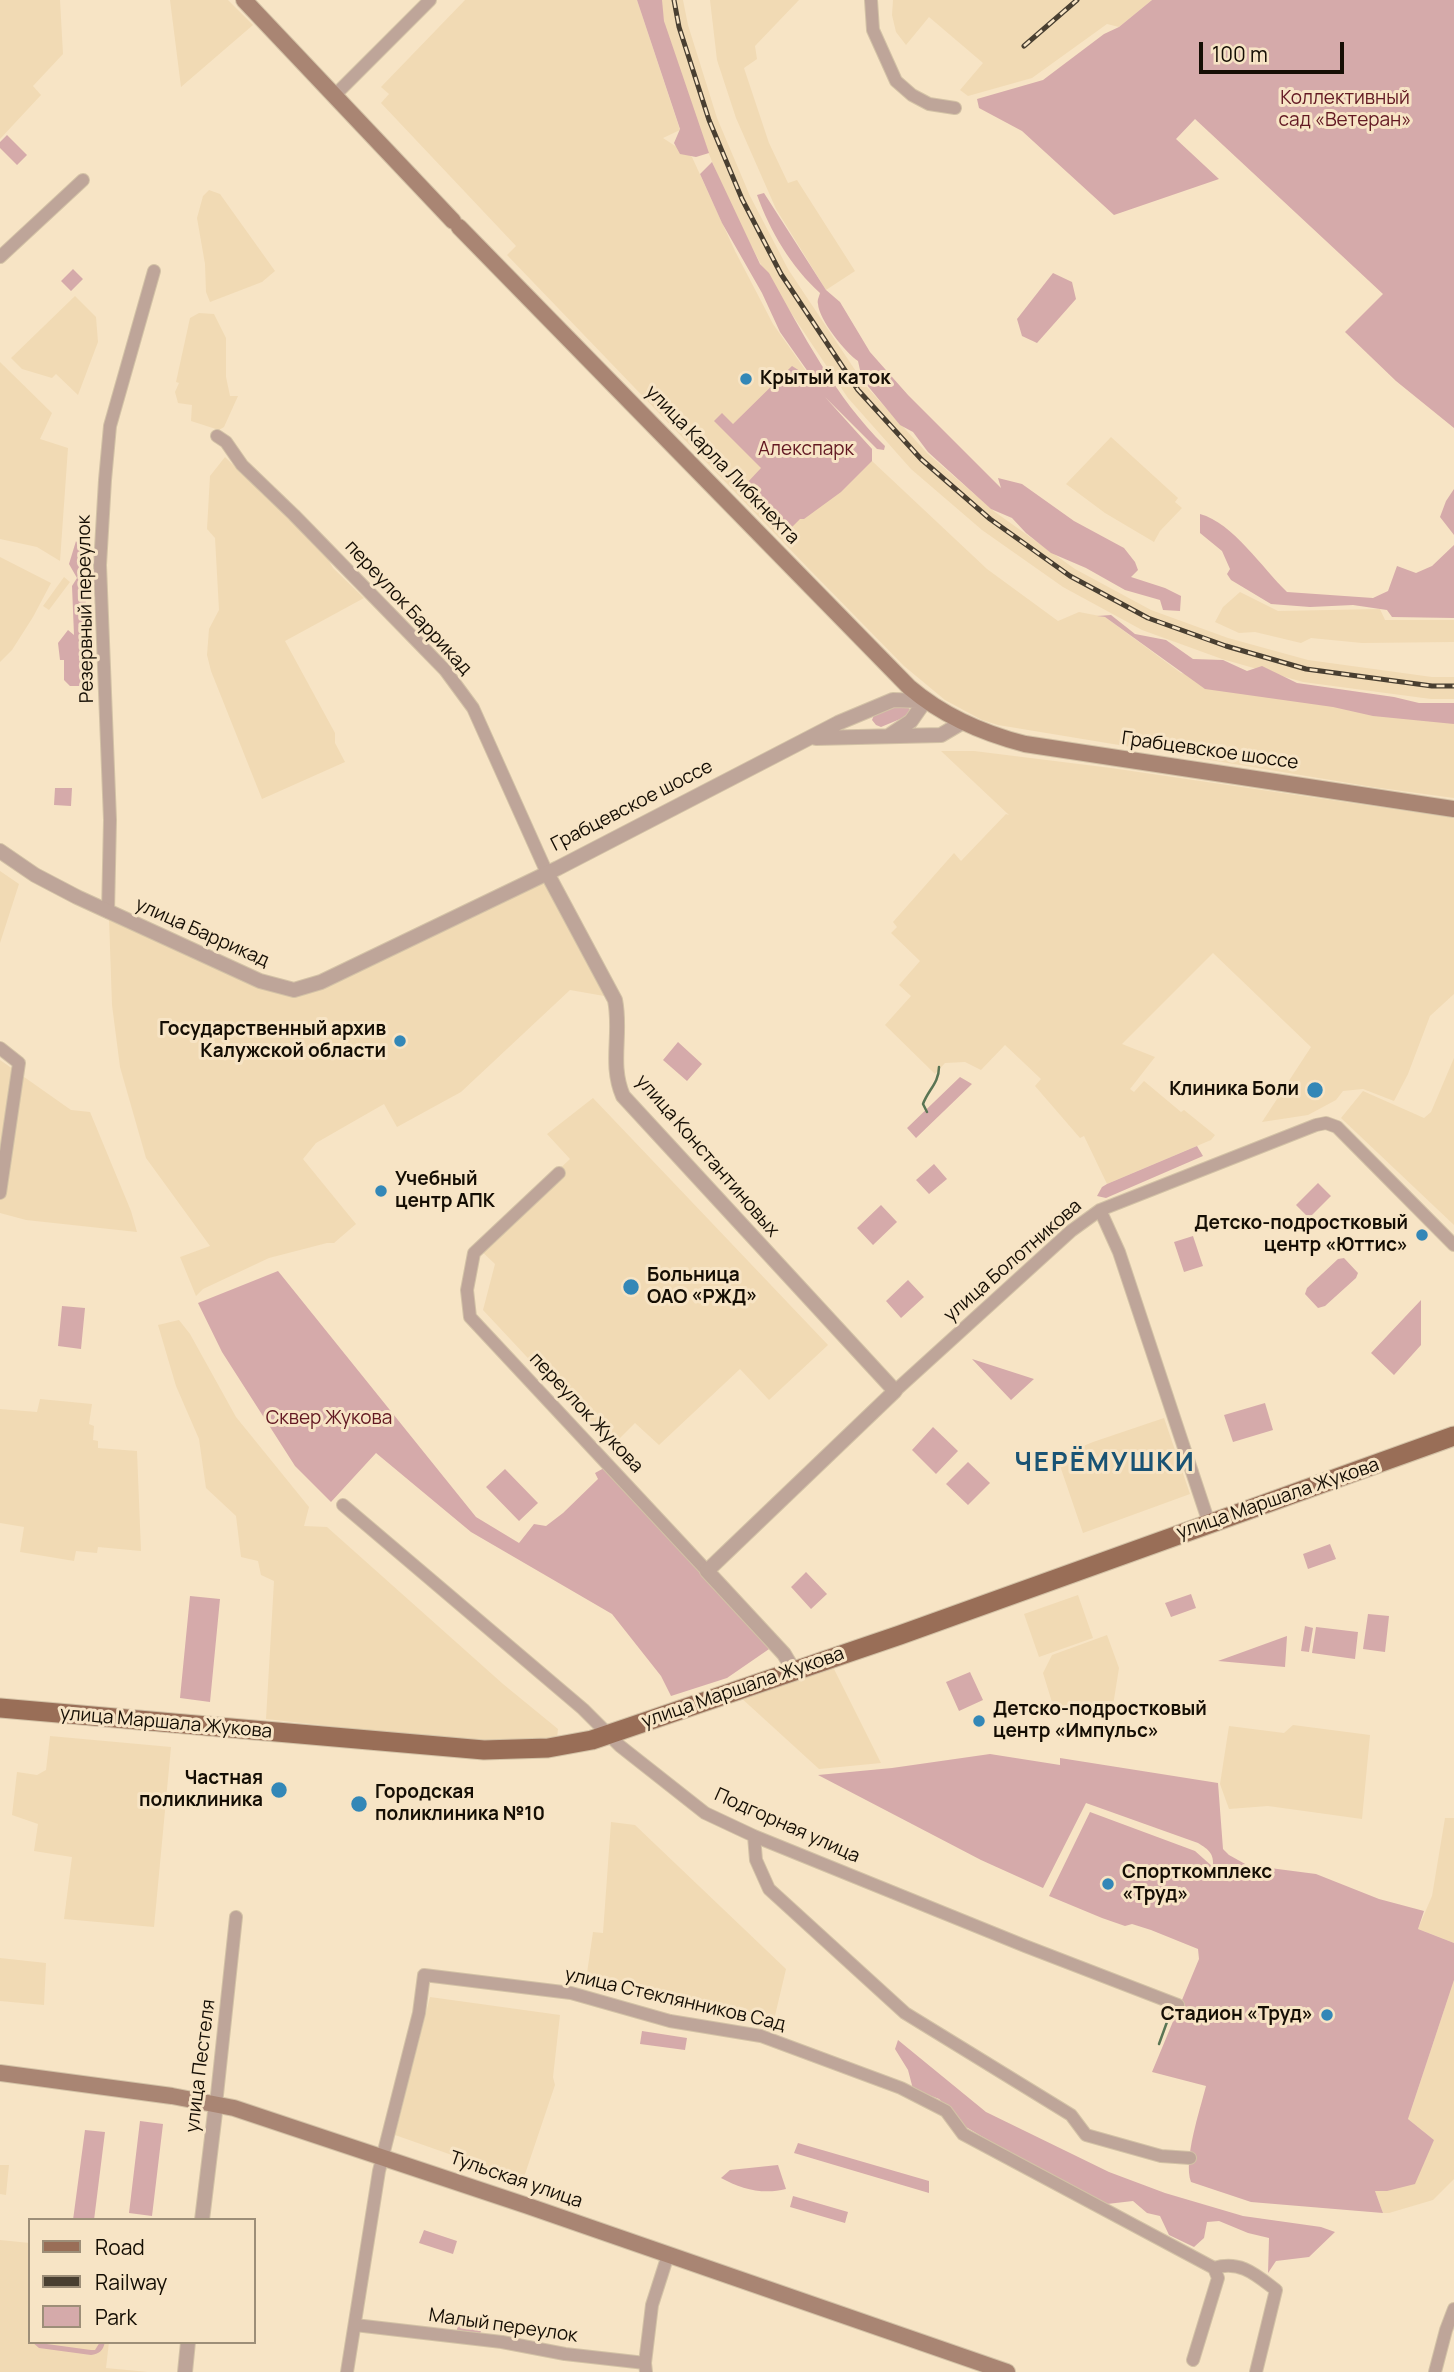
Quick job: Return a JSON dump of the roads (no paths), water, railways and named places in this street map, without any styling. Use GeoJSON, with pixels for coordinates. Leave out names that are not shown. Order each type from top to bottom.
{"type":"FeatureCollection","features":[{"type":"Feature","properties":{"kind":"main road","name":"улица Карла Либкнехта"},"geometry":{"type":"LineString","coordinates":[[244,0],[456,224],[897,673],[925,701],[963,722]]}},
{"type":"Feature","properties":{"kind":"main road","name":"Грабцевское шоссе"},"geometry":{"type":"LineString","coordinates":[[963,722],[996,736],[1025,744],[1454,809]]}},
{"type":"Feature","properties":{"kind":"main road","name":"улица Маршала Жукова"},"geometry":{"type":"LineString","coordinates":[[0,1708],[484,1750],[548,1748],[592,1740],[900,1635],[1454,1436]]}},
{"type":"Feature","properties":{"kind":"main road","name":"Тульская улица"},"geometry":{"type":"LineString","coordinates":[[0,2073],[216,2104],[311,2132],[1007,2372]]}},
{"type":"Feature","properties":{"kind":"street"},"geometry":{"type":"LineString","coordinates":[[335,95],[430,0]]}},
{"type":"Feature","properties":{"kind":"street"},"geometry":{"type":"LineString","coordinates":[[871,0],[873,30],[896,81],[912,95],[929,104],[955,108]]}},
{"type":"Feature","properties":{"kind":"street"},"geometry":{"type":"LineString","coordinates":[[0,257],[83,180]]}},
{"type":"Feature","properties":{"kind":"street","name":"Резервный переулок"},"geometry":{"type":"LineString","coordinates":[[108,912],[110,820],[100,565],[105,480],[110,426],[154,271]]}},
{"type":"Feature","properties":{"kind":"street","name":"переулок Баррикад"},"geometry":{"type":"LineString","coordinates":[[218,436],[226,442],[242,465],[445,670],[473,708],[547,873]]}},
{"type":"Feature","properties":{"kind":"street"},"geometry":{"type":"LineString","coordinates":[[885,702],[894,687],[897,673]]}},
{"type":"Feature","properties":{"kind":"street"},"geometry":{"type":"LineString","coordinates":[[885,702],[925,701]]}},
{"type":"Feature","properties":{"kind":"street"},"geometry":{"type":"LineString","coordinates":[[890,735],[911,721],[925,701]]}},
{"type":"Feature","properties":{"kind":"street","name":"Грабцевское шоссе"},"geometry":{"type":"LineString","coordinates":[[547,873],[838,723],[885,702]]}},
{"type":"Feature","properties":{"kind":"street"},"geometry":{"type":"LineString","coordinates":[[869,710],[867,723],[874,735]]}},
{"type":"Feature","properties":{"kind":"street","name":"Грабцевское шоссе"},"geometry":{"type":"LineString","coordinates":[[811,739],[942,735],[963,722]]}},
{"type":"Feature","properties":{"kind":"street","name":"улица Баррикад"},"geometry":{"type":"LineString","coordinates":[[0,851],[35,875],[108,912],[260,981],[294,990],[321,982],[547,873]]}},
{"type":"Feature","properties":{"kind":"street","name":"улица Константиновых"},"geometry":{"type":"LineString","coordinates":[[547,873],[615,1000],[618,1012],[616,1076],[623,1096],[895,1391]]}},
{"type":"Feature","properties":{"kind":"street"},"geometry":{"type":"LineString","coordinates":[[0,1048],[19,1063],[0,1193]]}},
{"type":"Feature","properties":{"kind":"street","name":"улица Болотникова"},"geometry":{"type":"LineString","coordinates":[[707,1571],[895,1391],[1070,1231],[1100,1210],[1236,1155],[1326,1123],[1337,1127],[1454,1245]]}},
{"type":"Feature","properties":{"kind":"street","name":"переулок Жукова"},"geometry":{"type":"LineString","coordinates":[[559,1173],[474,1253],[467,1290],[470,1317],[784,1654],[794,1671]]}},
{"type":"Feature","properties":{"kind":"street"},"geometry":{"type":"LineString","coordinates":[[1100,1210],[1119,1252],[1209,1523]]}},
{"type":"Feature","properties":{"kind":"street","name":"Подгорная улица"},"geometry":{"type":"LineString","coordinates":[[343,1505],[583,1709],[608,1735],[705,1813],[754,1836],[1012,1941],[1178,2005]]}},
{"type":"Feature","properties":{"kind":"street"},"geometry":{"type":"LineString","coordinates":[[754,1836],[756,1860],[769,1889],[905,2013],[1071,2115],[1086,2135],[1161,2156],[1190,2158]]}},
{"type":"Feature","properties":{"kind":"street","name":"улица Пестеля"},"geometry":{"type":"LineString","coordinates":[[202,2218],[236,1917]]}},
{"type":"Feature","properties":{"kind":"street","name":"улица Стеклянников Сад"},"geometry":{"type":"LineString","coordinates":[[382,2157],[419,2013],[424,1975],[558,1991],[670,2021],[761,2036],[901,2088],[946,2111],[963,2134],[1214,2268]]}},
{"type":"Feature","properties":{"kind":"street"},"geometry":{"type":"LineString","coordinates":[[348,2372],[382,2157]]}},
{"type":"Feature","properties":{"kind":"street","name":"Малый переулок"},"geometry":{"type":"LineString","coordinates":[[355,2326],[502,2342],[646,2368],[652,2305],[668,2255]]}},
{"type":"Feature","properties":{"kind":"street"},"geometry":{"type":"LineString","coordinates":[[1193,2360],[1218,2278],[1214,2268],[1228,2263],[1248,2270],[1276,2290],[1255,2372]]}},
{"type":"Feature","properties":{"kind":"street"},"geometry":{"type":"LineString","coordinates":[[1435,2372],[1454,2309]]}},
{"type":"Feature","properties":{"kind":"street"},"geometry":{"type":"LineString","coordinates":[[185,2372],[188,2344]]}},
{"type":"Feature","properties":{"kind":"waterway"},"geometry":{"type":"LineString","coordinates":[[927,1112],[923,1104],[937,1078],[939,1067]]}},
{"type":"Feature","properties":{"kind":"waterway"},"geometry":{"type":"LineString","coordinates":[[1159,2044],[1171,2011]]}},
{"type":"Feature","properties":{"kind":"railway"},"geometry":{"type":"LineString","coordinates":[[674,0],[679,27],[709,120],[742,199],[781,274],[858,390],[921,459],[990,519],[1070,576],[1148,618],[1226,646],[1306,669],[1432,686],[1454,686]]}},
{"type":"Feature","properties":{"kind":"railway"},"geometry":{"type":"LineString","coordinates":[[1024,46],[1077,0]]}},
{"type":"Feature","properties":{"kind":"place","name":"Крытый каток"},"geometry":{"type":"Point","coordinates":[746,379]}},
{"type":"Feature","properties":{"kind":"place","name":"Государственный архив Калужской области"},"geometry":{"type":"Point","coordinates":[400,1041]}},
{"type":"Feature","properties":{"kind":"place","name":"Клиника Боли"},"geometry":{"type":"Point","coordinates":[1315,1090]}},
{"type":"Feature","properties":{"kind":"place","name":"Учебный центр АПК"},"geometry":{"type":"Point","coordinates":[381,1191]}},
{"type":"Feature","properties":{"kind":"place","name":"Детско-подростковый центр «Юттис»"},"geometry":{"type":"Point","coordinates":[1422,1235]}},
{"type":"Feature","properties":{"kind":"place","name":"Больница ОАО «РЖД»"},"geometry":{"type":"Point","coordinates":[631,1287]}},
{"type":"Feature","properties":{"kind":"place","name":"Детско-подростковый центр «Импульс»"},"geometry":{"type":"Point","coordinates":[979,1721]}},
{"type":"Feature","properties":{"kind":"place","name":"Частная поликлиника"},"geometry":{"type":"Point","coordinates":[279,1790]}},
{"type":"Feature","properties":{"kind":"place","name":"Городская поликлиника №10"},"geometry":{"type":"Point","coordinates":[359,1804]}},
{"type":"Feature","properties":{"kind":"place","name":"Спорткомплекс «Труд»"},"geometry":{"type":"Point","coordinates":[1108,1884]}},
{"type":"Feature","properties":{"kind":"place","name":"Стадион «Труд»"},"geometry":{"type":"Point","coordinates":[1327,2015]}},
{"type":"Feature","properties":{"kind":"district","name":"ЧЕРЁМУШКИ"},"geometry":{"type":"Point","coordinates":[1105,1464]}},
{"type":"Feature","properties":{"kind":"park label","name":"Коллективный сад «Ветеран»"},"geometry":{"type":"Point","coordinates":[1345,110]}},
{"type":"Feature","properties":{"kind":"park label","name":"Алекспарк"},"geometry":{"type":"Point","coordinates":[806,450]}},
{"type":"Feature","properties":{"kind":"park label","name":"Сквер Жукова"},"geometry":{"type":"Point","coordinates":[329,1419]}}]}
